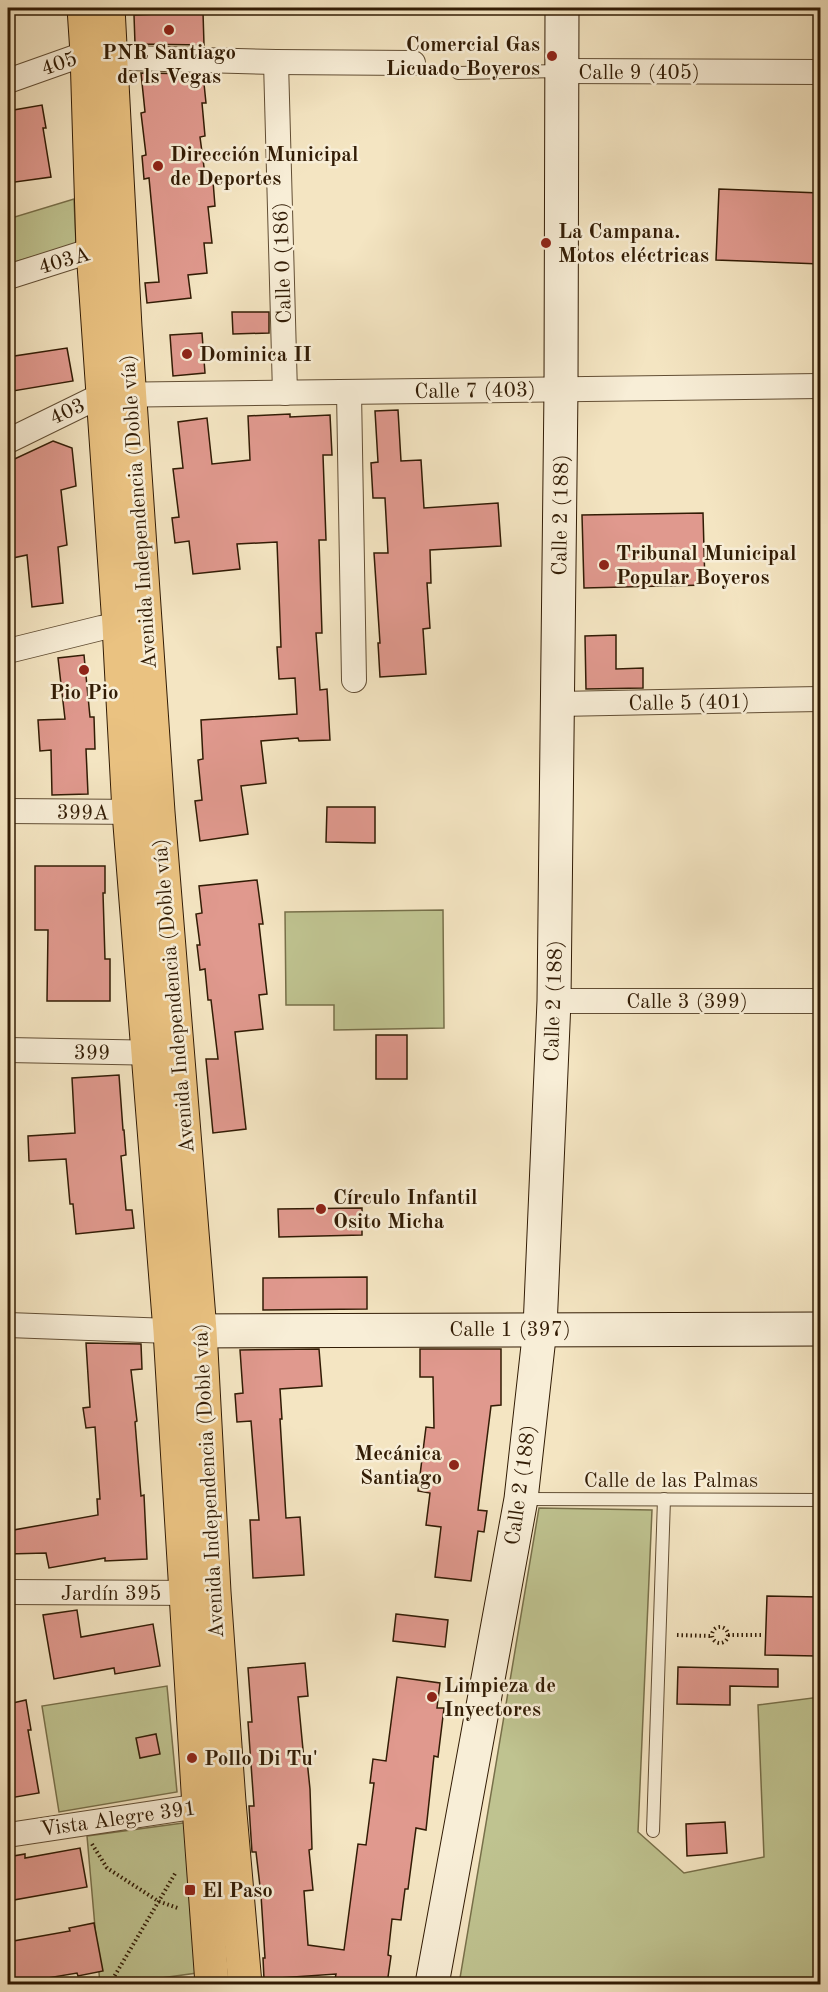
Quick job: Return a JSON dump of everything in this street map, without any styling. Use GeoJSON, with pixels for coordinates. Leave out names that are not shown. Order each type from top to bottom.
{"type":"FeatureCollection","features":[{"type":"Feature","properties":{"kind":"main road","name":"Avenida Independencia (Doble vía)"},"geometry":{"type":"LineString","coordinates":[[84,8],[99,54]]}},
{"type":"Feature","properties":{"kind":"main road","name":"Avenida Independencia (Doble vía)"},"geometry":{"type":"LineString","coordinates":[[108,8],[99,54],[107,249],[144,812],[185,1331],[214,1804],[245,1984]]}},
{"type":"Feature","properties":{"kind":"main road","name":"Calle 2 (188)"},"geometry":{"type":"LineString","coordinates":[[432,1984],[521,1499],[540,1328],[554,1001],[561,389],[562,8]]}},
{"type":"Feature","properties":{"kind":"main road","name":"Calle 1 (397)"},"geometry":{"type":"LineString","coordinates":[[185,1331],[540,1328],[820,1329]]}},
{"type":"Feature","properties":{"kind":"main road","name":"Avenida Independencia (Doble vía)"},"geometry":{"type":"LineString","coordinates":[[212,1984],[208,1928],[214,1804]]}},
{"type":"Feature","properties":{"kind":"street"},"geometry":{"type":"LineString","coordinates":[[99,54],[128,58],[413,63]]}},
{"type":"Feature","properties":{"kind":"street","name":"405"},"geometry":{"type":"LineString","coordinates":[[8,81],[99,54]]}},
{"type":"Feature","properties":{"kind":"street","name":"Calle 0 (186)"},"geometry":{"type":"LineString","coordinates":[[276,62],[285,393]]}},
{"type":"Feature","properties":{"kind":"street","name":"Calle 9 (405)"},"geometry":{"type":"LineString","coordinates":[[561,71],[820,72]]}},
{"type":"Feature","properties":{"kind":"street","name":"403A"},"geometry":{"type":"LineString","coordinates":[[8,277],[107,249]]}},
{"type":"Feature","properties":{"kind":"street","name":"Calle 7 (403)"},"geometry":{"type":"LineString","coordinates":[[116,395],[820,386]]}},
{"type":"Feature","properties":{"kind":"street"},"geometry":{"type":"LineString","coordinates":[[349,392],[354,680]]}},
{"type":"Feature","properties":{"kind":"street","name":"403"},"geometry":{"type":"LineString","coordinates":[[8,441],[116,395]]}},
{"type":"Feature","properties":{"kind":"street"},"geometry":{"type":"LineString","coordinates":[[8,651],[132,623]]}},
{"type":"Feature","properties":{"kind":"street","name":"Calle 5 (401)"},"geometry":{"type":"LineString","coordinates":[[558,704],[820,699]]}},
{"type":"Feature","properties":{"kind":"street","name":"399A"},"geometry":{"type":"LineString","coordinates":[[8,811],[144,812]]}},
{"type":"Feature","properties":{"kind":"street","name":"Calle 3 (399)"},"geometry":{"type":"LineString","coordinates":[[554,1001],[820,1001]]}},
{"type":"Feature","properties":{"kind":"street","name":"399"},"geometry":{"type":"LineString","coordinates":[[8,1050],[163,1053]]}},
{"type":"Feature","properties":{"kind":"street","name":"Calle 1 (397)"},"geometry":{"type":"LineString","coordinates":[[8,1325],[185,1331]]}},
{"type":"Feature","properties":{"kind":"street","name":"Jardín 395"},"geometry":{"type":"LineString","coordinates":[[8,1592],[201,1593]]}},
{"type":"Feature","properties":{"kind":"street","name":"Vista Alegre 391"},"geometry":{"type":"LineString","coordinates":[[8,1835],[214,1804]]}},
{"type":"Feature","properties":{"kind":"lane","name":"Calle 9 (405)"},"geometry":{"type":"LineString","coordinates":[[458,73],[561,71]]}},
{"type":"Feature","properties":{"kind":"lane","name":"Calle de las Palmas"},"geometry":{"type":"LineString","coordinates":[[521,1499],[820,1500]]}},
{"type":"Feature","properties":{"kind":"lane"},"geometry":{"type":"LineString","coordinates":[[653,1831],[664,1499]]}},
{"type":"Feature","properties":{"kind":"path"},"geometry":{"type":"LineString","coordinates":[[712,1636],[713,1631],[719,1627],[726,1630],[728,1635]]}},
{"type":"Feature","properties":{"kind":"path"},"geometry":{"type":"LineString","coordinates":[[660,1634],[712,1636],[714,1640],[722,1642],[728,1635]]}},
{"type":"Feature","properties":{"kind":"path"},"geometry":{"type":"LineString","coordinates":[[728,1635],[763,1635]]}},
{"type":"Feature","properties":{"kind":"path"},"geometry":{"type":"LineString","coordinates":[[78,1824],[107,1868],[158,1901],[190,1913],[208,1928]]}},
{"type":"Feature","properties":{"kind":"path"},"geometry":{"type":"LineString","coordinates":[[105,1984],[111,1982],[181,1865]]}},
{"type":"Feature","properties":{"kind":"green space"},"geometry":{"type":"Polygon","coordinates":[[[74,199],[76,244],[8,264],[8,219],[74,199]]]}},
{"type":"Feature","properties":{"kind":"green space"},"geometry":{"type":"Polygon","coordinates":[[[443,910],[444,1028],[334,1030],[334,1005],[286,1005],[285,912],[443,910]]]}},
{"type":"Feature","properties":{"kind":"green space"},"geometry":{"type":"Polygon","coordinates":[[[539,1508],[652,1510],[638,1832],[684,1873],[764,1857],[758,1705],[820,1697],[820,1984],[459,1984],[539,1508]]]}},
{"type":"Feature","properties":{"kind":"green space"},"geometry":{"type":"Polygon","coordinates":[[[167,1686],[177,1792],[59,1812],[42,1706],[167,1686]]]}},
{"type":"Feature","properties":{"kind":"green space"},"geometry":{"type":"Polygon","coordinates":[[[189,1823],[204,1972],[118,1984],[100,1984],[87,1836],[189,1823]]]}},
{"type":"Feature","properties":{"kind":"building","name":"PNR Santiago de ls Vegas"},"geometry":{"type":"Polygon","coordinates":[[[203,12],[204,45],[135,44],[134,15],[203,12]]]}},
{"type":"Feature","properties":{"kind":"building"},"geometry":{"type":"Polygon","coordinates":[[[141,73],[203,74],[206,103],[202,103],[205,136],[200,137],[206,182],[213,181],[215,206],[208,207],[212,243],[204,243],[207,273],[188,275],[191,298],[147,303],[145,283],[159,282],[149,178],[144,179],[142,156],[146,155],[141,113],[145,112],[141,73]]]}},
{"type":"Feature","properties":{"kind":"building"},"geometry":{"type":"Polygon","coordinates":[[[42,105],[46,128],[43,128],[51,177],[8,183],[8,111],[42,105]]]}},
{"type":"Feature","properties":{"kind":"building"},"geometry":{"type":"Polygon","coordinates":[[[719,189],[820,193],[820,264],[716,260],[719,189]]]}},
{"type":"Feature","properties":{"kind":"building"},"geometry":{"type":"Polygon","coordinates":[[[232,312],[269,312],[269,333],[233,334],[232,312]]]}},
{"type":"Feature","properties":{"kind":"building","name":"Dominica II"},"geometry":{"type":"Polygon","coordinates":[[[202,333],[205,373],[173,376],[170,335],[202,333]]]}},
{"type":"Feature","properties":{"kind":"building"},"geometry":{"type":"Polygon","coordinates":[[[67,348],[73,381],[13,391],[8,357],[67,348]]]}},
{"type":"Feature","properties":{"kind":"building"},"geometry":{"type":"Polygon","coordinates":[[[398,410],[401,461],[421,460],[424,508],[498,503],[501,546],[430,550],[431,583],[427,583],[430,628],[423,629],[426,674],[380,677],[374,553],[388,553],[385,498],[373,498],[371,463],[378,462],[375,411],[398,410]]]}},
{"type":"Feature","properties":{"kind":"building"},"geometry":{"type":"Polygon","coordinates":[[[290,414],[290,417],[330,415],[332,455],[323,455],[326,540],[319,540],[322,633],[316,633],[320,690],[327,689],[330,740],[299,741],[298,738],[261,741],[266,783],[241,786],[248,834],[200,841],[195,801],[202,800],[198,760],[203,759],[201,720],[297,714],[295,678],[279,679],[277,647],[281,647],[277,542],[237,544],[240,569],[193,574],[189,541],[175,543],[172,518],[179,517],[173,469],[183,468],[178,422],[207,418],[212,464],[250,460],[248,416],[290,414]]]}},
{"type":"Feature","properties":{"kind":"building"},"geometry":{"type":"Polygon","coordinates":[[[53,441],[72,448],[76,486],[61,490],[67,545],[58,547],[63,603],[32,607],[27,555],[8,559],[8,462],[53,441]]]}},
{"type":"Feature","properties":{"kind":"building"},"geometry":{"type":"Polygon","coordinates":[[[703,513],[705,585],[584,588],[582,515],[703,513]]]}},
{"type":"Feature","properties":{"kind":"building"},"geometry":{"type":"Polygon","coordinates":[[[616,635],[616,669],[643,668],[643,688],[586,689],[585,636],[616,635]]]}},
{"type":"Feature","properties":{"kind":"building"},"geometry":{"type":"Polygon","coordinates":[[[84,655],[90,717],[94,717],[95,749],[86,749],[88,794],[52,795],[51,750],[40,751],[38,720],[65,719],[58,658],[84,655]]]}},
{"type":"Feature","properties":{"kind":"building"},"geometry":{"type":"Polygon","coordinates":[[[327,807],[375,807],[375,843],[326,842],[327,807]]]}},
{"type":"Feature","properties":{"kind":"building"},"geometry":{"type":"Polygon","coordinates":[[[35,866],[105,866],[105,893],[103,893],[105,959],[110,959],[110,1001],[47,1001],[48,930],[35,930],[35,866]]]}},
{"type":"Feature","properties":{"kind":"building"},"geometry":{"type":"Polygon","coordinates":[[[257,880],[263,924],[259,924],[267,994],[259,995],[263,1029],[235,1032],[246,1129],[213,1133],[206,1059],[218,1059],[211,1000],[208,1000],[205,969],[200,970],[197,945],[200,945],[196,914],[202,913],[199,886],[257,880]]]}},
{"type":"Feature","properties":{"kind":"building"},"geometry":{"type":"Polygon","coordinates":[[[376,1035],[407,1035],[407,1079],[376,1079],[376,1035]]]}},
{"type":"Feature","properties":{"kind":"building"},"geometry":{"type":"Polygon","coordinates":[[[119,1075],[126,1155],[121,1156],[126,1210],[132,1210],[134,1228],[76,1234],[73,1204],[70,1204],[66,1159],[29,1161],[28,1136],[75,1133],[72,1078],[119,1075]]]}},
{"type":"Feature","properties":{"kind":"building"},"geometry":{"type":"Polygon","coordinates":[[[362,1208],[362,1235],[279,1237],[278,1209],[362,1208]]]}},
{"type":"Feature","properties":{"kind":"building"},"geometry":{"type":"Polygon","coordinates":[[[367,1277],[367,1309],[263,1310],[263,1278],[367,1277]]]}},
{"type":"Feature","properties":{"kind":"building"},"geometry":{"type":"Polygon","coordinates":[[[86,1343],[141,1344],[142,1369],[131,1370],[137,1421],[135,1422],[141,1496],[144,1495],[147,1559],[105,1561],[105,1558],[49,1568],[46,1553],[8,1554],[8,1531],[98,1515],[97,1499],[100,1499],[95,1427],[86,1428],[83,1408],[90,1407],[86,1343]]]}},
{"type":"Feature","properties":{"kind":"building"},"geometry":{"type":"Polygon","coordinates":[[[319,1349],[322,1386],[280,1389],[286,1518],[300,1517],[304,1575],[253,1578],[250,1520],[259,1520],[251,1421],[237,1422],[235,1394],[243,1393],[240,1350],[319,1349]]]}},
{"type":"Feature","properties":{"kind":"building"},"geometry":{"type":"Polygon","coordinates":[[[420,1349],[501,1349],[501,1405],[491,1406],[478,1510],[487,1511],[484,1532],[478,1531],[471,1581],[435,1577],[441,1527],[426,1525],[430,1493],[418,1491],[426,1427],[434,1428],[433,1377],[420,1377],[420,1349]]]}},
{"type":"Feature","properties":{"kind":"building"},"geometry":{"type":"Polygon","coordinates":[[[767,1596],[819,1597],[817,1656],[765,1655],[767,1596]]]}},
{"type":"Feature","properties":{"kind":"building"},"geometry":{"type":"Polygon","coordinates":[[[77,1610],[81,1637],[153,1624],[160,1666],[115,1674],[114,1668],[54,1679],[43,1615],[77,1610]]]}},
{"type":"Feature","properties":{"kind":"building"},"geometry":{"type":"Polygon","coordinates":[[[396,1614],[448,1620],[445,1647],[393,1641],[396,1614]]]}},
{"type":"Feature","properties":{"kind":"building"},"geometry":{"type":"Polygon","coordinates":[[[305,1663],[308,1696],[298,1697],[304,1760],[307,1760],[310,1789],[312,1849],[309,1850],[313,1890],[304,1891],[308,1945],[344,1950],[358,1844],[366,1845],[374,1783],[370,1783],[373,1759],[386,1761],[397,1677],[440,1683],[437,1708],[444,1708],[438,1757],[434,1756],[426,1830],[416,1828],[408,1889],[405,1889],[401,1920],[392,1919],[388,1955],[391,1956],[387,1984],[334,1984],[336,1974],[264,1979],[261,1895],[256,1852],[252,1852],[249,1806],[254,1806],[248,1722],[252,1722],[248,1668],[305,1663]]]}},
{"type":"Feature","properties":{"kind":"building"},"geometry":{"type":"Polygon","coordinates":[[[678,1667],[778,1669],[778,1687],[730,1686],[730,1705],[677,1704],[678,1667]]]}},
{"type":"Feature","properties":{"kind":"building"},"geometry":{"type":"Polygon","coordinates":[[[26,1700],[31,1730],[28,1730],[39,1793],[10,1798],[8,1704],[26,1700]]]}},
{"type":"Feature","properties":{"kind":"building"},"geometry":{"type":"Polygon","coordinates":[[[156,1734],[160,1754],[140,1758],[136,1738],[156,1734]]]}},
{"type":"Feature","properties":{"kind":"building"},"geometry":{"type":"Polygon","coordinates":[[[725,1822],[727,1853],[687,1856],[686,1824],[725,1822]]]}},
{"type":"Feature","properties":{"kind":"building"},"geometry":{"type":"Polygon","coordinates":[[[80,1848],[87,1887],[8,1901],[8,1857],[25,1854],[25,1858],[80,1848]]]}},
{"type":"Feature","properties":{"kind":"building"},"geometry":{"type":"Polygon","coordinates":[[[94,1923],[103,1971],[12,1984],[8,1942],[70,1931],[69,1928],[94,1923]]]}},
{"type":"Feature","properties":{"kind":"place","name":"PNR Santiago de ls Vegas"},"geometry":{"type":"Point","coordinates":[169,30]}},
{"type":"Feature","properties":{"kind":"place","name":"Comercial Gas Licuado Boyeros"},"geometry":{"type":"Point","coordinates":[552,56]}},
{"type":"Feature","properties":{"kind":"place","name":"Dirección Municipal de Deportes"},"geometry":{"type":"Point","coordinates":[158,166]}},
{"type":"Feature","properties":{"kind":"place","name":"La Campana. Motos eléctricas"},"geometry":{"type":"Point","coordinates":[546,243]}},
{"type":"Feature","properties":{"kind":"place","name":"Dominica II"},"geometry":{"type":"Point","coordinates":[187,354]}},
{"type":"Feature","properties":{"kind":"place","name":"Tribunal Municipal Popular Boyeros"},"geometry":{"type":"Point","coordinates":[604,565]}},
{"type":"Feature","properties":{"kind":"place","name":"Pio Pio"},"geometry":{"type":"Point","coordinates":[84,670]}},
{"type":"Feature","properties":{"kind":"place","name":"Círculo Infantil Osito Micha"},"geometry":{"type":"Point","coordinates":[321,1209]}},
{"type":"Feature","properties":{"kind":"place","name":"Mecánica Santiago"},"geometry":{"type":"Point","coordinates":[454,1465]}},
{"type":"Feature","properties":{"kind":"place","name":"Limpieza de Inyectores"},"geometry":{"type":"Point","coordinates":[432,1697]}},
{"type":"Feature","properties":{"kind":"place","name":"Pollo Di Tu'"},"geometry":{"type":"Point","coordinates":[192,1758]}},
{"type":"Feature","properties":{"kind":"place","name":"El Paso"},"geometry":{"type":"Point","coordinates":[190,1890]}}]}
